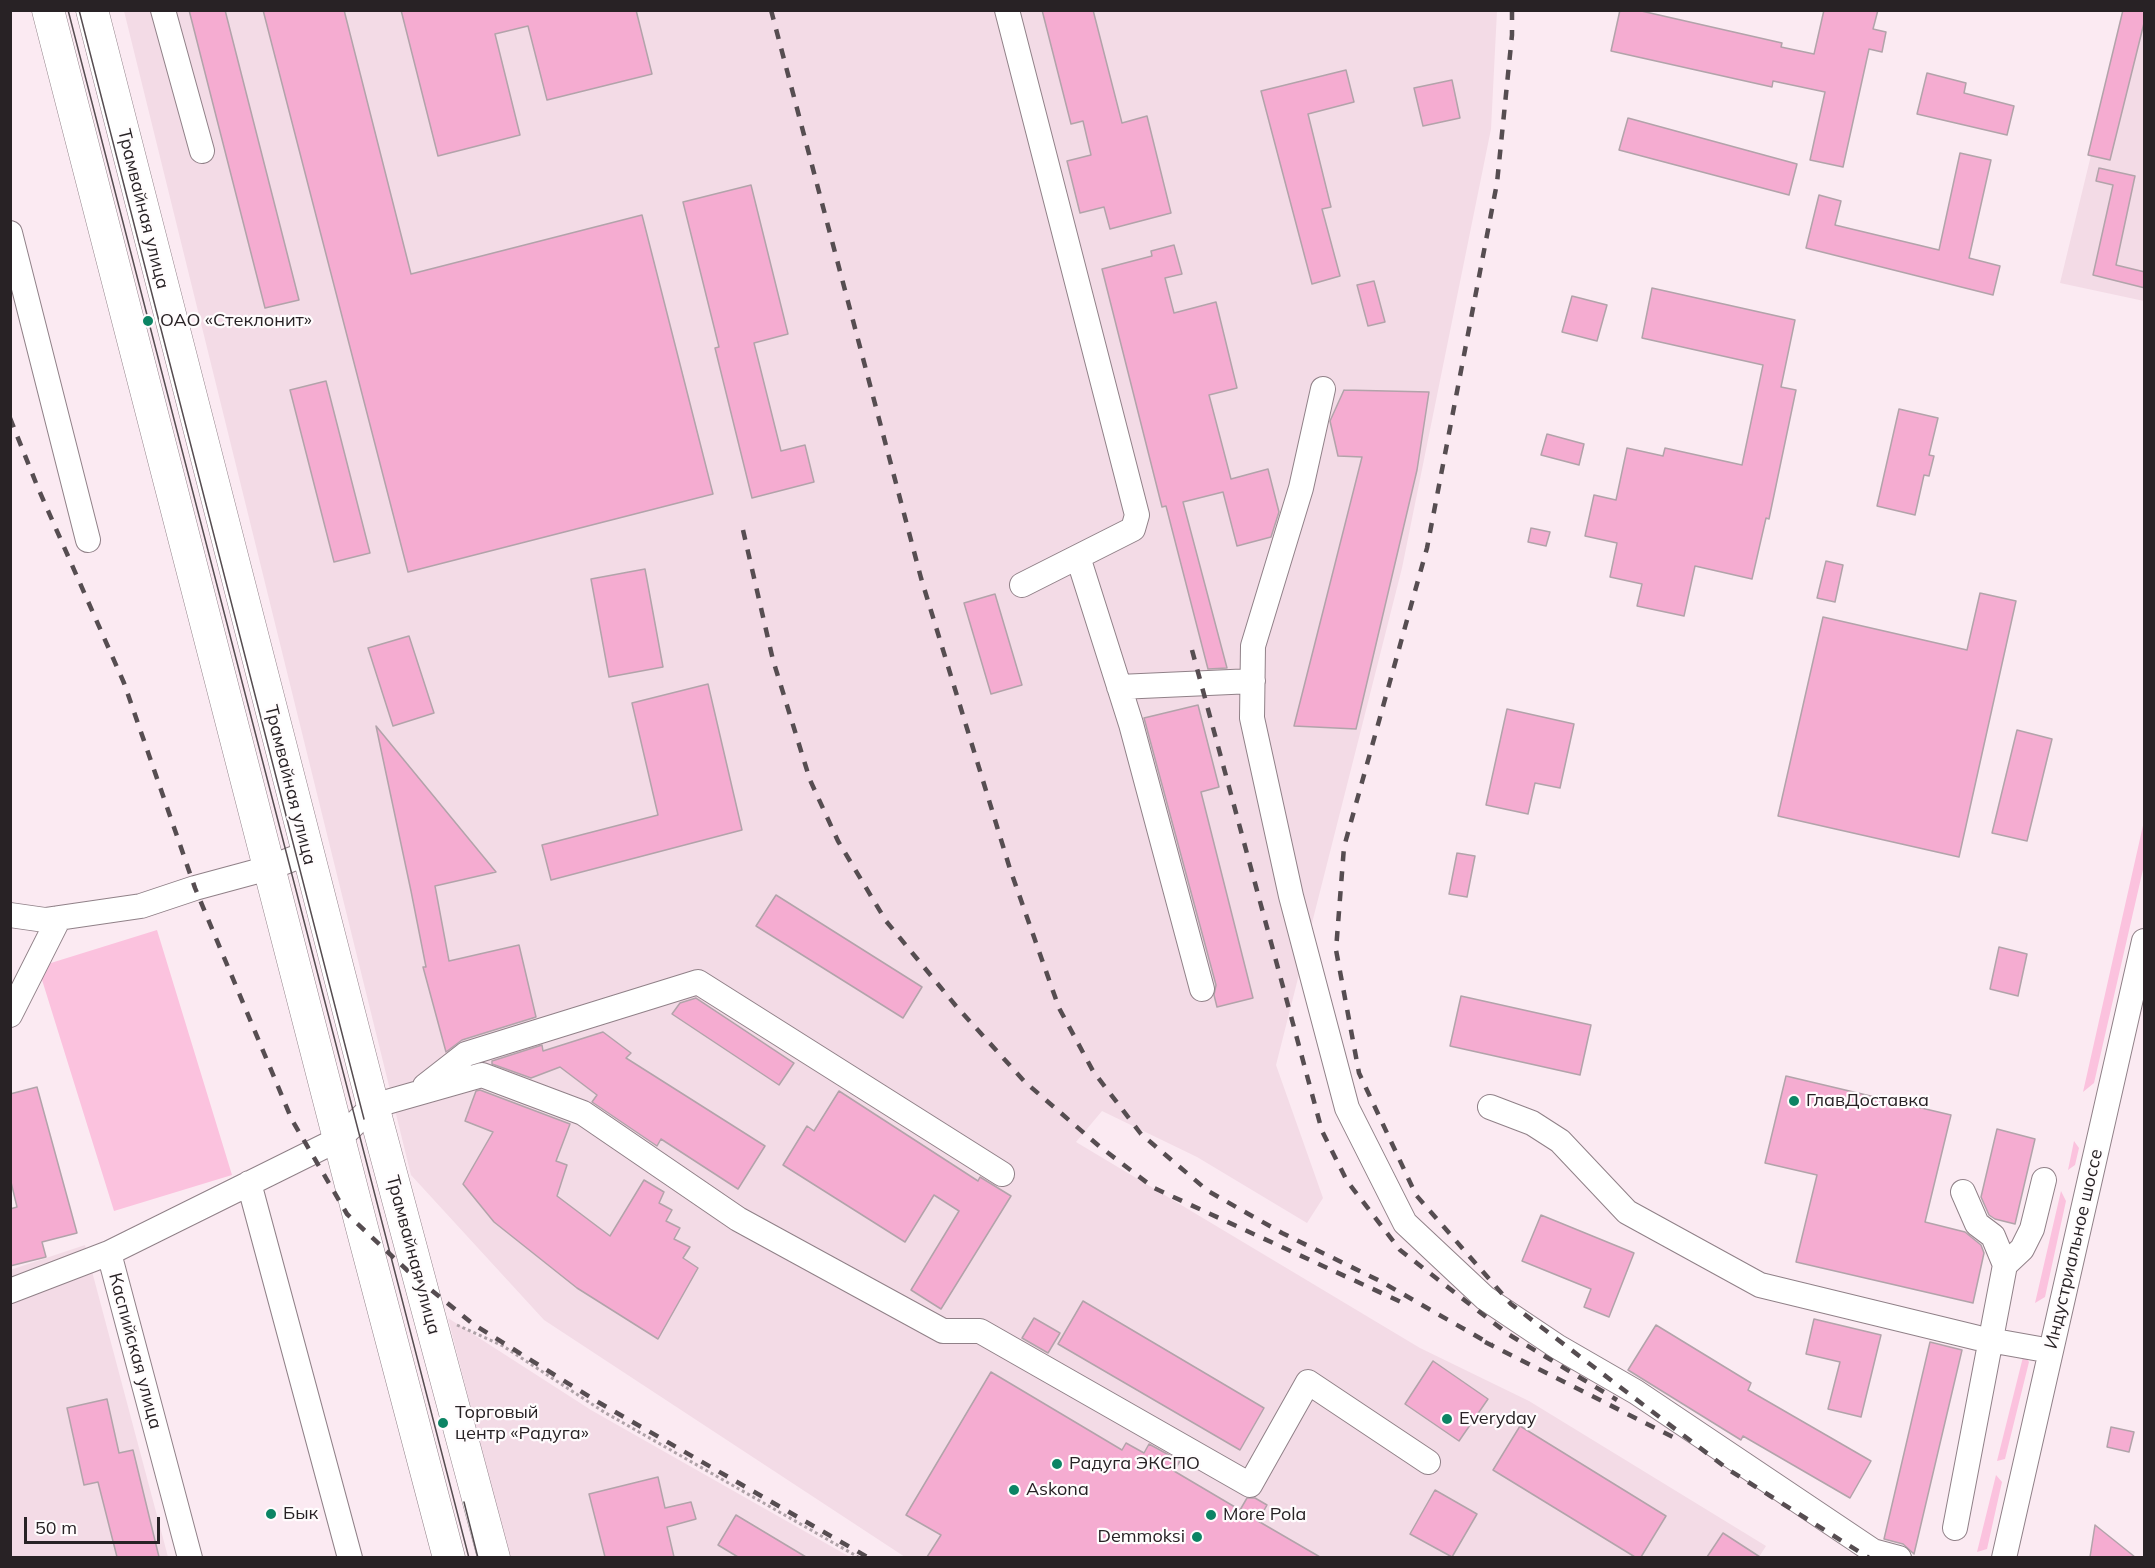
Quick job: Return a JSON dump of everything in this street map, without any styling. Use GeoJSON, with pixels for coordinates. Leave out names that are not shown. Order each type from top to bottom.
{"type":"FeatureCollection","features":[{"type":"Feature","properties":{"kind":"main road"},"geometry":{"type":"LineString","coordinates":[[48,10],[449,1557]]}},
{"type":"Feature","properties":{"kind":"main road","name":"Трамвайная улица"},"geometry":{"type":"LineString","coordinates":[[92,10],[373,1106],[494,1557]]}},
{"type":"Feature","properties":{"kind":"street"},"geometry":{"type":"LineString","coordinates":[[163,10],[202,152]]}},
{"type":"Feature","properties":{"kind":"street"},"geometry":{"type":"LineString","coordinates":[[1007,10],[1137,515],[1133,529],[1022,585]]}},
{"type":"Feature","properties":{"kind":"street"},"geometry":{"type":"LineString","coordinates":[[10,233],[88,540]]}},
{"type":"Feature","properties":{"kind":"street"},"geometry":{"type":"LineString","coordinates":[[1323,389],[1301,488],[1253,646],[1252,718],[1291,896],[1347,1108],[1405,1223],[1485,1298],[1558,1347],[1636,1392],[1873,1551],[1899,1557]]}},
{"type":"Feature","properties":{"kind":"street"},"geometry":{"type":"LineString","coordinates":[[1078,557],[1119,687],[1202,989]]}},
{"type":"Feature","properties":{"kind":"street"},"geometry":{"type":"LineString","coordinates":[[1119,687],[1253,681]]}},
{"type":"Feature","properties":{"kind":"street"},"geometry":{"type":"LineString","coordinates":[[10,915],[45,920],[141,906],[195,888],[269,868],[308,853]]}},
{"type":"Feature","properties":{"kind":"street"},"geometry":{"type":"LineString","coordinates":[[10,1015],[59,918]]}},
{"type":"Feature","properties":{"kind":"street","name":"Индустриальное шоссе"},"geometry":{"type":"LineString","coordinates":[[2004,1557],[2145,941]]}},
{"type":"Feature","properties":{"kind":"street"},"geometry":{"type":"LineString","coordinates":[[413,1095],[466,1054],[698,982],[1002,1174]]}},
{"type":"Feature","properties":{"kind":"street"},"geometry":{"type":"LineString","coordinates":[[373,1106],[482,1075],[583,1113],[749,1225],[943,1331],[980,1331],[1250,1485],[1308,1382],[1428,1462]]}},
{"type":"Feature","properties":{"kind":"street","name":"Каспийская улица"},"geometry":{"type":"LineString","coordinates":[[190,1557],[109,1253],[339,1139],[373,1106]]}},
{"type":"Feature","properties":{"kind":"street"},"geometry":{"type":"LineString","coordinates":[[1490,1107],[1532,1123],[1560,1141],[1627,1212],[1760,1285],[1990,1340],[2051,1351]]}},
{"type":"Feature","properties":{"kind":"street"},"geometry":{"type":"LineString","coordinates":[[2005,1265],[2022,1249],[2032,1229],[2044,1180]]}},
{"type":"Feature","properties":{"kind":"street"},"geometry":{"type":"LineString","coordinates":[[249,1183],[350,1557]]}},
{"type":"Feature","properties":{"kind":"street"},"geometry":{"type":"LineString","coordinates":[[1955,1528],[2005,1265],[1993,1236],[1977,1224],[1963,1192]]}},
{"type":"Feature","properties":{"kind":"street"},"geometry":{"type":"LineString","coordinates":[[10,1292],[109,1253]]}},
{"type":"Feature","properties":{"kind":"path"},"geometry":{"type":"LineString","coordinates":[[432,1325],[455,1324],[503,1346],[604,1412],[860,1557]]}},
{"type":"Feature","properties":{"kind":"shaded area"},"geometry":{"type":"Polygon","coordinates":[[[124,11],[1497,11],[1491,129],[1402,568],[1276,1065],[1323,1198],[1307,1223],[1197,1157],[1102,1111],[1076,1142],[1420,1348],[1529,1401],[1766,1546],[1759,1557],[905,1557],[544,1320],[411,1175],[124,11]]]}},
{"type":"Feature","properties":{"kind":"shaded area"},"geometry":{"type":"Polygon","coordinates":[[[2126,11],[2144,11],[2144,301],[2060,283],[2126,11]]]}},
{"type":"Feature","properties":{"kind":"shaded area"},"geometry":{"type":"Polygon","coordinates":[[[2144,821],[2144,865],[2094,1083],[2083,1092],[2144,821]]]}},
{"type":"Feature","properties":{"kind":"shaded area"},"geometry":{"type":"Polygon","coordinates":[[[157,930],[232,1175],[114,1211],[38,967],[157,930]]]}},
{"type":"Feature","properties":{"kind":"shaded area"},"geometry":{"type":"Polygon","coordinates":[[[2074,1141],[2079,1148],[2075,1165],[2068,1170],[2074,1141]]]}},
{"type":"Feature","properties":{"kind":"shaded area"},"geometry":{"type":"Polygon","coordinates":[[[2061,1191],[2066,1201],[2045,1297],[2035,1303],[2061,1191]]]}},
{"type":"Feature","properties":{"kind":"shaded area"},"geometry":{"type":"Polygon","coordinates":[[[85,1245],[168,1557],[11,1557],[10,1270],[85,1245]]]}},
{"type":"Feature","properties":{"kind":"shaded area"},"geometry":{"type":"Polygon","coordinates":[[[448,1318],[591,1410],[850,1557],[509,1557],[448,1318]]]}},
{"type":"Feature","properties":{"kind":"shaded area"},"geometry":{"type":"Polygon","coordinates":[[[2024,1353],[2029,1362],[2005,1459],[1997,1461],[2024,1353]]]}},
{"type":"Feature","properties":{"kind":"shaded area"},"geometry":{"type":"Polygon","coordinates":[[[1996,1475],[2002,1482],[1987,1549],[1977,1552],[1996,1475]]]}},
{"type":"Feature","properties":{"kind":"building"},"geometry":{"type":"Polygon","coordinates":[[[189,10],[225,10],[299,300],[265,308],[189,10]]]}},
{"type":"Feature","properties":{"kind":"building"},"geometry":{"type":"Polygon","coordinates":[[[263,10],[344,10],[411,274],[642,215],[713,494],[408,572],[263,10]]]}},
{"type":"Feature","properties":{"kind":"building"},"geometry":{"type":"Polygon","coordinates":[[[401,10],[636,10],[652,74],[547,100],[528,26],[495,34],[520,135],[438,156],[401,10]]]}},
{"type":"Feature","properties":{"kind":"building"},"geometry":{"type":"Polygon","coordinates":[[[1042,10],[1093,10],[1122,123],[1147,116],[1171,213],[1110,229],[1104,207],[1080,213],[1067,161],[1091,155],[1083,121],[1071,124],[1042,10]]]}},
{"type":"Feature","properties":{"kind":"building"},"geometry":{"type":"Polygon","coordinates":[[[1620,10],[1637,10],[1782,43],[1781,47],[1814,54],[1824,10],[1878,10],[1873,29],[1886,32],[1882,52],[1869,49],[1843,167],[1810,160],[1825,92],[1773,81],[1772,87],[1611,51],[1620,10]]]}},
{"type":"Feature","properties":{"kind":"building"},"geometry":{"type":"Polygon","coordinates":[[[2123,10],[2145,10],[2145,19],[2110,160],[2088,155],[2123,10]]]}},
{"type":"Feature","properties":{"kind":"building"},"geometry":{"type":"Polygon","coordinates":[[[1346,70],[1354,102],[1308,114],[1331,207],[1322,209],[1340,276],[1312,284],[1261,91],[1346,70]]]}},
{"type":"Feature","properties":{"kind":"building"},"geometry":{"type":"Polygon","coordinates":[[[1927,73],[1966,83],[1964,93],[2014,106],[2007,135],[1917,114],[1927,73]]]}},
{"type":"Feature","properties":{"kind":"building"},"geometry":{"type":"Polygon","coordinates":[[[1452,80],[1460,118],[1423,126],[1414,88],[1452,80]]]}},
{"type":"Feature","properties":{"kind":"building"},"geometry":{"type":"Polygon","coordinates":[[[1628,118],[1797,164],[1789,195],[1619,150],[1628,118]]]}},
{"type":"Feature","properties":{"kind":"building"},"geometry":{"type":"Polygon","coordinates":[[[1960,153],[1991,160],[1969,258],[2000,266],[1993,295],[1806,248],[1819,195],[1841,201],[1835,225],[1939,250],[1960,153]]]}},
{"type":"Feature","properties":{"kind":"building"},"geometry":{"type":"Polygon","coordinates":[[[2099,168],[2135,176],[2116,265],[2145,272],[2145,288],[2093,275],[2113,185],[2096,181],[2099,168]]]}},
{"type":"Feature","properties":{"kind":"building"},"geometry":{"type":"Polygon","coordinates":[[[751,185],[788,334],[754,343],[781,451],[805,445],[814,482],[752,498],[715,348],[719,347],[683,202],[751,185]]]}},
{"type":"Feature","properties":{"kind":"building"},"geometry":{"type":"Polygon","coordinates":[[[1174,245],[1182,274],[1165,278],[1174,313],[1216,302],[1237,388],[1209,395],[1231,479],[1268,469],[1279,512],[1271,537],[1237,546],[1223,492],[1183,502],[1227,668],[1208,669],[1166,506],[1162,507],[1102,269],[1152,256],[1151,251],[1174,245]]]}},
{"type":"Feature","properties":{"kind":"building"},"geometry":{"type":"Polygon","coordinates":[[[1374,281],[1385,322],[1368,326],[1357,285],[1374,281]]]}},
{"type":"Feature","properties":{"kind":"building"},"geometry":{"type":"Polygon","coordinates":[[[1652,288],[1795,320],[1781,387],[1796,390],[1769,519],[1766,518],[1752,579],[1695,566],[1684,616],[1637,606],[1642,584],[1610,577],[1617,543],[1585,536],[1594,495],[1616,500],[1627,448],[1663,456],[1665,448],[1742,465],[1763,365],[1642,338],[1652,288]]]}},
{"type":"Feature","properties":{"kind":"building"},"geometry":{"type":"Polygon","coordinates":[[[1572,296],[1607,305],[1597,341],[1562,332],[1572,296]]]}},
{"type":"Feature","properties":{"kind":"building"},"geometry":{"type":"Polygon","coordinates":[[[326,381],[370,553],[334,562],[290,390],[326,381]]]}},
{"type":"Feature","properties":{"kind":"building"},"geometry":{"type":"Polygon","coordinates":[[[1344,390],[1429,392],[1417,470],[1356,729],[1294,726],[1362,457],[1338,456],[1330,421],[1344,390]]]}},
{"type":"Feature","properties":{"kind":"building"},"geometry":{"type":"Polygon","coordinates":[[[1899,409],[1938,418],[1929,455],[1934,456],[1929,476],[1924,475],[1915,515],[1877,506],[1899,409]]]}},
{"type":"Feature","properties":{"kind":"building"},"geometry":{"type":"Polygon","coordinates":[[[1547,434],[1584,444],[1579,465],[1541,455],[1547,434]]]}},
{"type":"Feature","properties":{"kind":"building"},"geometry":{"type":"Polygon","coordinates":[[[1531,528],[1550,532],[1546,546],[1528,542],[1531,528]]]}},
{"type":"Feature","properties":{"kind":"building"},"geometry":{"type":"Polygon","coordinates":[[[1826,561],[1843,565],[1835,602],[1817,598],[1826,561]]]}},
{"type":"Feature","properties":{"kind":"building"},"geometry":{"type":"Polygon","coordinates":[[[645,569],[663,667],[609,677],[591,579],[645,569]]]}},
{"type":"Feature","properties":{"kind":"building"},"geometry":{"type":"Polygon","coordinates":[[[1980,593],[2016,601],[1959,857],[1778,816],[1823,617],[1967,650],[1980,593]]]}},
{"type":"Feature","properties":{"kind":"building"},"geometry":{"type":"Polygon","coordinates":[[[995,594],[1022,685],[991,694],[964,603],[995,594]]]}},
{"type":"Feature","properties":{"kind":"building"},"geometry":{"type":"Polygon","coordinates":[[[409,636],[434,713],[393,726],[368,648],[409,636]]]}},
{"type":"Feature","properties":{"kind":"building"},"geometry":{"type":"Polygon","coordinates":[[[708,684],[742,830],[551,880],[542,845],[658,815],[632,703],[708,684]]]}},
{"type":"Feature","properties":{"kind":"building"},"geometry":{"type":"Polygon","coordinates":[[[1198,705],[1219,787],[1201,792],[1253,998],[1217,1007],[1214,995],[1216,985],[1144,718],[1198,705]]]}},
{"type":"Feature","properties":{"kind":"building"},"geometry":{"type":"Polygon","coordinates":[[[1507,709],[1574,724],[1560,788],[1535,783],[1528,814],[1486,805],[1507,709]]]}},
{"type":"Feature","properties":{"kind":"building"},"geometry":{"type":"Polygon","coordinates":[[[376,726],[496,872],[435,886],[449,961],[519,945],[536,1017],[462,1040],[446,1052],[423,967],[426,967],[376,726]]]}},
{"type":"Feature","properties":{"kind":"building"},"geometry":{"type":"Polygon","coordinates":[[[2017,730],[2052,739],[2027,841],[1992,833],[2017,730]]]}},
{"type":"Feature","properties":{"kind":"building"},"geometry":{"type":"Polygon","coordinates":[[[1457,853],[1475,856],[1467,897],[1449,894],[1457,853]]]}},
{"type":"Feature","properties":{"kind":"building"},"geometry":{"type":"Polygon","coordinates":[[[776,895],[922,987],[903,1018],[756,926],[776,895]]]}},
{"type":"Feature","properties":{"kind":"building"},"geometry":{"type":"Polygon","coordinates":[[[1999,947],[2027,954],[2018,996],[1990,989],[1999,947]]]}},
{"type":"Feature","properties":{"kind":"building"},"geometry":{"type":"Polygon","coordinates":[[[1461,996],[1591,1025],[1580,1075],[1450,1046],[1461,996]]]}},
{"type":"Feature","properties":{"kind":"building"},"geometry":{"type":"Polygon","coordinates":[[[696,998],[794,1063],[779,1085],[672,1014],[680,1003],[696,998]]]}},
{"type":"Feature","properties":{"kind":"building"},"geometry":{"type":"Polygon","coordinates":[[[603,1032],[631,1053],[626,1058],[765,1146],[738,1189],[661,1139],[657,1146],[592,1102],[597,1095],[560,1067],[531,1078],[492,1064],[492,1061],[542,1045],[543,1051],[603,1032]]]}},
{"type":"Feature","properties":{"kind":"building"},"geometry":{"type":"Polygon","coordinates":[[[1786,1076],[1951,1115],[1925,1222],[1965,1232],[1981,1245],[1984,1253],[1973,1303],[1796,1262],[1817,1175],[1765,1163],[1786,1076]]]}},
{"type":"Feature","properties":{"kind":"building"},"geometry":{"type":"Polygon","coordinates":[[[37,1087],[77,1233],[42,1242],[46,1257],[10,1266],[10,1209],[17,1207],[10,1178],[10,1094],[37,1087]]]}},
{"type":"Feature","properties":{"kind":"building"},"geometry":{"type":"Polygon","coordinates":[[[480,1090],[570,1124],[556,1161],[567,1165],[557,1196],[610,1236],[644,1180],[664,1192],[659,1203],[672,1210],[666,1221],[680,1228],[674,1239],[690,1247],[683,1258],[698,1268],[658,1339],[577,1288],[494,1222],[463,1184],[493,1132],[465,1121],[476,1091],[480,1090]]]}},
{"type":"Feature","properties":{"kind":"building"},"geometry":{"type":"Polygon","coordinates":[[[839,1091],[978,1181],[980,1177],[1011,1196],[941,1309],[911,1290],[959,1211],[934,1195],[905,1242],[783,1165],[807,1126],[814,1131],[839,1091]]]}},
{"type":"Feature","properties":{"kind":"building"},"geometry":{"type":"Polygon","coordinates":[[[1997,1129],[2035,1139],[2015,1224],[1995,1219],[1989,1215],[1981,1197],[1997,1129]]]}},
{"type":"Feature","properties":{"kind":"building"},"geometry":{"type":"Polygon","coordinates":[[[1541,1215],[1634,1253],[1609,1317],[1584,1307],[1591,1289],[1522,1261],[1541,1215]]]}},
{"type":"Feature","properties":{"kind":"building"},"geometry":{"type":"Polygon","coordinates":[[[1083,1301],[1264,1408],[1240,1450],[1058,1344],[1083,1301]]]}},
{"type":"Feature","properties":{"kind":"building"},"geometry":{"type":"Polygon","coordinates":[[[1034,1318],[1060,1333],[1048,1353],[1022,1338],[1034,1318]]]}},
{"type":"Feature","properties":{"kind":"building"},"geometry":{"type":"Polygon","coordinates":[[[1814,1319],[1881,1335],[1861,1417],[1828,1409],[1840,1362],[1806,1354],[1814,1319]]]}},
{"type":"Feature","properties":{"kind":"building"},"geometry":{"type":"Polygon","coordinates":[[[1656,1325],[1751,1383],[1748,1390],[1871,1461],[1850,1498],[1743,1436],[1741,1440],[1628,1370],[1656,1325]]]}},
{"type":"Feature","properties":{"kind":"building"},"geometry":{"type":"Polygon","coordinates":[[[1930,1342],[1962,1350],[1914,1554],[1903,1544],[1884,1539],[1930,1342]]]}},
{"type":"Feature","properties":{"kind":"building"},"geometry":{"type":"Polygon","coordinates":[[[1433,1361],[1488,1399],[1459,1441],[1405,1404],[1433,1361]]]}},
{"type":"Feature","properties":{"kind":"building","name":"Радуга ЭКСПО"},"geometry":{"type":"Polygon","coordinates":[[[991,1372],[1122,1450],[1126,1443],[1144,1453],[1149,1444],[1180,1461],[1174,1471],[1240,1510],[1247,1498],[1255,1498],[1267,1505],[1258,1521],[1320,1557],[927,1557],[941,1535],[906,1515],[991,1372]]]}},
{"type":"Feature","properties":{"kind":"building"},"geometry":{"type":"Polygon","coordinates":[[[107,1399],[119,1453],[133,1450],[159,1557],[117,1557],[98,1482],[84,1485],[67,1408],[107,1399]]]}},
{"type":"Feature","properties":{"kind":"building"},"geometry":{"type":"Polygon","coordinates":[[[1520,1426],[1666,1516],[1641,1557],[1635,1557],[1493,1470],[1520,1426]]]}},
{"type":"Feature","properties":{"kind":"building"},"geometry":{"type":"Polygon","coordinates":[[[2111,1427],[2134,1432],[2129,1452],[2107,1447],[2111,1427]]]}},
{"type":"Feature","properties":{"kind":"building"},"geometry":{"type":"Polygon","coordinates":[[[658,1477],[665,1508],[691,1502],[696,1519],[667,1527],[674,1557],[605,1557],[589,1494],[658,1477]]]}},
{"type":"Feature","properties":{"kind":"building"},"geometry":{"type":"Polygon","coordinates":[[[1435,1490],[1477,1514],[1452,1557],[1410,1534],[1435,1490]]]}},
{"type":"Feature","properties":{"kind":"building"},"geometry":{"type":"Polygon","coordinates":[[[736,1515],[806,1557],[738,1557],[718,1545],[736,1515]]]}},
{"type":"Feature","properties":{"kind":"building"},"geometry":{"type":"Polygon","coordinates":[[[2095,1525],[2135,1557],[2090,1557],[2095,1525]]]}},
{"type":"Feature","properties":{"kind":"building"},"geometry":{"type":"Polygon","coordinates":[[[1723,1533],[1760,1557],[1707,1557],[1723,1533]]]}},
{"type":"Feature","properties":{"kind":"tram line"},"geometry":{"type":"LineString","coordinates":[[68,10],[469,1558]]}},
{"type":"Feature","properties":{"kind":"tram line"},"geometry":{"type":"LineString","coordinates":[[79,10],[364,1119]]}},
{"type":"Feature","properties":{"kind":"tram line"},"geometry":{"type":"LineString","coordinates":[[464,1502],[478,1558]]}},
{"type":"Feature","properties":{"kind":"railway"},"geometry":{"type":"LineString","coordinates":[[771,10],[921,578],[1010,869],[1059,1008],[1093,1071],[1141,1134],[1208,1191],[1282,1233],[1380,1281],[1492,1345]]}},
{"type":"Feature","properties":{"kind":"railway"},"geometry":{"type":"LineString","coordinates":[[1512,10],[1512,35],[1497,183],[1427,548],[1344,847],[1336,950],[1359,1073],[1416,1195],[1511,1304],[1729,1470],[1869,1558]]}},
{"type":"Feature","properties":{"kind":"railway"},"geometry":{"type":"LineString","coordinates":[[10,418],[38,488],[124,683],[195,888],[292,1120],[347,1214],[408,1271],[473,1324],[598,1402],[869,1558]]}},
{"type":"Feature","properties":{"kind":"railway"},"geometry":{"type":"LineString","coordinates":[[743,530],[773,660],[810,780],[838,841],[886,921],[956,1006],[1025,1082],[1099,1146],[1154,1188],[1401,1302]]}},
{"type":"Feature","properties":{"kind":"railway"},"geometry":{"type":"LineString","coordinates":[[1192,650],[1322,1131],[1347,1181],[1400,1250],[1508,1334],[1617,1400]]}},
{"type":"Feature","properties":{"kind":"railway"},"geometry":{"type":"LineString","coordinates":[[1485,1342],[1681,1441]]}},
{"type":"Feature","properties":{"kind":"place","name":"ОАО «Стеклонит»"},"geometry":{"type":"Point","coordinates":[148,321]}},
{"type":"Feature","properties":{"kind":"place","name":"ГлавДоставка"},"geometry":{"type":"Point","coordinates":[1794,1101]}},
{"type":"Feature","properties":{"kind":"place","name":"Everyday"},"geometry":{"type":"Point","coordinates":[1447,1419]}},
{"type":"Feature","properties":{"kind":"place","name":"Торговый центр «Радуга»"},"geometry":{"type":"Point","coordinates":[443,1423]}},
{"type":"Feature","properties":{"kind":"place","name":"Радуга ЭКСПО"},"geometry":{"type":"Point","coordinates":[1057,1464]}},
{"type":"Feature","properties":{"kind":"place","name":"Askona"},"geometry":{"type":"Point","coordinates":[1014,1490]}},
{"type":"Feature","properties":{"kind":"place","name":"Бык"},"geometry":{"type":"Point","coordinates":[271,1514]}},
{"type":"Feature","properties":{"kind":"place","name":"More Pola"},"geometry":{"type":"Point","coordinates":[1211,1515]}},
{"type":"Feature","properties":{"kind":"place","name":"Demmoksi"},"geometry":{"type":"Point","coordinates":[1197,1537]}}]}
